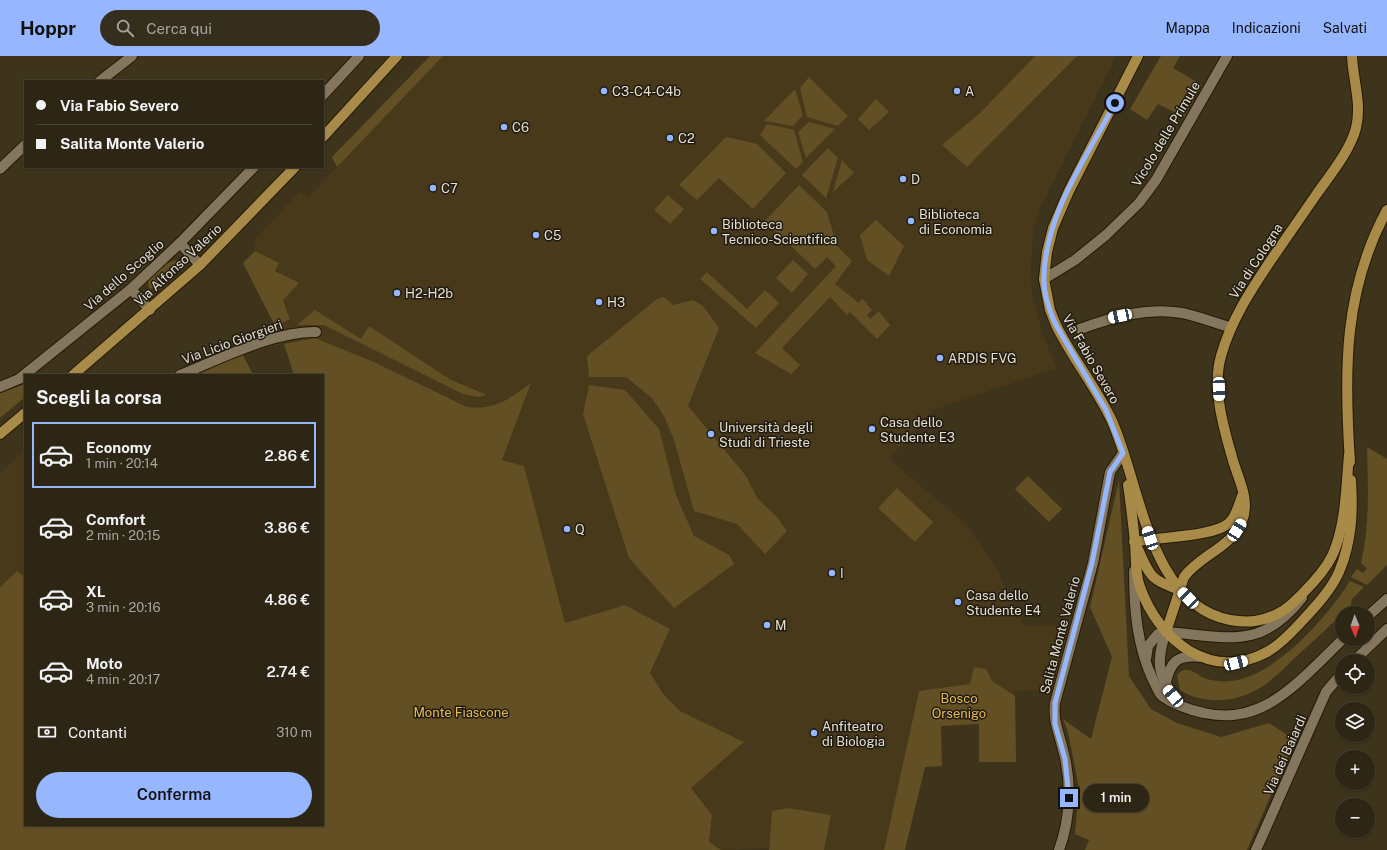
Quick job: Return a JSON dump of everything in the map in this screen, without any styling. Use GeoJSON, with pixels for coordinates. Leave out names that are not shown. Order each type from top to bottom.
{"type":"FeatureCollection","features":[{"type":"Feature","properties":{"kind":"main road"},"geometry":{"type":"LineString","coordinates":[[324,136],[397,56]]}},
{"type":"Feature","properties":{"kind":"main road","name":"Via Fabio Severo"},"geometry":{"type":"LineString","coordinates":[[1138,56],[1059,212],[1049,242],[1044,279],[1050,310],[1056,325],[1106,410],[1123,453],[1150,538],[1161,561],[1180,590],[1204,612],[1222,619],[1244,623],[1265,620],[1286,609],[1319,576],[1332,556],[1341,528],[1350,455]]}},
{"type":"Feature","properties":{"kind":"main road","name":"Via di Cologna"},"geometry":{"type":"LineString","coordinates":[[1166,632],[1184,577],[1189,570],[1231,538],[1242,521],[1245,505],[1244,492],[1232,457],[1219,399],[1220,358],[1230,327],[1249,293],[1340,162],[1356,129],[1359,106],[1352,56]]}},
{"type":"Feature","properties":{"kind":"main road","name":"Via Alfonso Valerio"},"geometry":{"type":"LineString","coordinates":[[74,374],[150,310],[200,265],[294,168]]}},
{"type":"Feature","properties":{"kind":"main road","name":"Via Fabio Severo"},"geometry":{"type":"LineString","coordinates":[[1123,453],[1140,587],[1166,632],[1181,646],[1202,657],[1215,661],[1236,663],[1268,652],[1294,630],[1319,603],[1338,573],[1349,544],[1352,518],[1347,395],[1349,327],[1355,292],[1366,254],[1387,210]]}},
{"type":"Feature","properties":{"kind":"main road"},"geometry":{"type":"LineString","coordinates":[[0,434],[24,416]]}},
{"type":"Feature","properties":{"kind":"main road"},"geometry":{"type":"LineString","coordinates":[[1180,590],[1155,580],[1148,572],[1134,542],[1150,538],[1206,532],[1228,524],[1234,515],[1244,492]]}},
{"type":"Feature","properties":{"kind":"street"},"geometry":{"type":"LineString","coordinates":[[101,80],[132,56]]}},
{"type":"Feature","properties":{"kind":"street"},"geometry":{"type":"LineString","coordinates":[[324,94],[359,56]]}},
{"type":"Feature","properties":{"kind":"street","name":"Vicolo delle Primule"},"geometry":{"type":"LineString","coordinates":[[1044,279],[1081,255],[1106,235],[1139,203],[1156,180],[1227,56]]}},
{"type":"Feature","properties":{"kind":"street"},"geometry":{"type":"LineString","coordinates":[[0,169],[24,146]]}},
{"type":"Feature","properties":{"kind":"street","name":"Via dello Scoglio"},"geometry":{"type":"LineString","coordinates":[[25,374],[131,290],[180,243],[253,168]]}},
{"type":"Feature","properties":{"kind":"street"},"geometry":{"type":"LineString","coordinates":[[180,243],[200,265]]}},
{"type":"Feature","properties":{"kind":"street"},"geometry":{"type":"LineString","coordinates":[[131,290],[150,310]]}},
{"type":"Feature","properties":{"kind":"street"},"geometry":{"type":"LineString","coordinates":[[1080,329],[1107,319],[1159,311],[1184,313],[1230,327]]}},
{"type":"Feature","properties":{"kind":"street","name":"Via Licio Giorgieri"},"geometry":{"type":"LineString","coordinates":[[183,374],[279,336],[300,332],[316,332]]}},
{"type":"Feature","properties":{"kind":"street","name":"Via dello Scoglio"},"geometry":{"type":"LineString","coordinates":[[0,387],[19,379],[24,375]]}},
{"type":"Feature","properties":{"kind":"street","name":"Salita Monte Valerio"},"geometry":{"type":"LineString","coordinates":[[1059,850],[1066,825],[1069,790],[1062,744],[1055,724],[1055,703],[1092,563],[1110,472],[1123,453]]}},
{"type":"Feature","properties":{"kind":"street"},"geometry":{"type":"LineString","coordinates":[[1134,542],[1134,594],[1137,629],[1145,663],[1161,695],[1192,710],[1226,716],[1249,713],[1268,704],[1287,691],[1335,646]]}},
{"type":"Feature","properties":{"kind":"street","name":"Via Fabio Severo"},"geometry":{"type":"LineString","coordinates":[[1166,632],[1222,638],[1247,636],[1265,631],[1279,623],[1291,612],[1319,576]]}},
{"type":"Feature","properties":{"kind":"street"},"geometry":{"type":"LineString","coordinates":[[1375,610],[1387,599]]}},
{"type":"Feature","properties":{"kind":"street"},"geometry":{"type":"LineString","coordinates":[[1361,654],[1387,629]]}},
{"type":"Feature","properties":{"kind":"street"},"geometry":{"type":"LineString","coordinates":[[1145,663],[1150,641],[1158,634],[1166,632]]}},
{"type":"Feature","properties":{"kind":"street"},"geometry":{"type":"LineString","coordinates":[[1166,632],[1161,645],[1159,662],[1165,686],[1181,705]]}},
{"type":"Feature","properties":{"kind":"street"},"geometry":{"type":"LineString","coordinates":[[1165,686],[1168,671],[1174,661],[1186,657],[1202,657]]}},
{"type":"Feature","properties":{"kind":"street","name":"Via dei Baiardi"},"geometry":{"type":"LineString","coordinates":[[1256,850],[1326,692],[1335,681]]}},
{"type":"Feature","properties":{"kind":"shaded area","name":"Università degli Studi di Trieste"},"geometry":{"type":"Polygon","coordinates":[[[443,56],[1116,56],[1040,208],[1033,232],[1031,268],[1032,294],[1043,335],[1057,368],[933,410],[889,459],[965,523],[997,569],[1024,626],[1073,625],[1053,690],[1015,691],[1016,762],[979,762],[979,686],[919,691],[884,850],[824,850],[831,815],[772,811],[769,848],[721,850],[709,842],[712,815],[691,788],[744,742],[680,711],[664,695],[650,673],[670,629],[625,605],[565,623],[524,466],[502,460],[531,383],[512,397],[496,406],[481,408],[467,407],[374,362],[315,338],[258,349],[195,374],[168,374],[277,332],[275,326],[290,319],[275,271],[279,263],[255,251],[254,241],[299,192],[308,197],[443,56]]]}},
{"type":"Feature","properties":{"kind":"shaded area"},"geometry":{"type":"Polygon","coordinates":[[[24,450],[24,576],[17,571],[0,587],[0,473],[24,450]]]}},
{"type":"Feature","properties":{"kind":"green space"},"geometry":{"type":"Polygon","coordinates":[[[430,56],[443,56],[337,167],[332,157],[430,56]]]}},
{"type":"Feature","properties":{"kind":"green space"},"geometry":{"type":"Polygon","coordinates":[[[1035,56],[1077,56],[967,167],[942,145],[981,112],[1035,56]]]}},
{"type":"Feature","properties":{"kind":"green space"},"geometry":{"type":"Polygon","coordinates":[[[1161,56],[1180,56],[1173,68],[1202,85],[1184,117],[1158,104],[1147,120],[1130,109],[1161,56]]]}},
{"type":"Feature","properties":{"kind":"green space"},"geometry":{"type":"Polygon","coordinates":[[[809,77],[848,116],[838,126],[807,117],[800,88],[809,77]]]}},
{"type":"Feature","properties":{"kind":"green space"},"geometry":{"type":"Polygon","coordinates":[[[795,89],[803,115],[793,126],[764,121],[795,89]]]}},
{"type":"Feature","properties":{"kind":"green space"},"geometry":{"type":"Polygon","coordinates":[[[876,99],[889,112],[869,130],[858,119],[876,99]]]}},
{"type":"Feature","properties":{"kind":"green space"},"geometry":{"type":"Polygon","coordinates":[[[809,122],[835,129],[806,158],[798,132],[809,122]]]}},
{"type":"Feature","properties":{"kind":"green space"},"geometry":{"type":"Polygon","coordinates":[[[767,124],[794,130],[803,162],[796,169],[760,135],[767,124]]]}},
{"type":"Feature","properties":{"kind":"green space"},"geometry":{"type":"Polygon","coordinates":[[[726,137],[757,144],[786,173],[753,209],[719,178],[697,200],[679,185],[726,137]]]}},
{"type":"Feature","properties":{"kind":"green space"},"geometry":{"type":"Polygon","coordinates":[[[828,148],[838,158],[826,198],[802,175],[828,148]]]}},
{"type":"Feature","properties":{"kind":"green space"},"geometry":{"type":"Polygon","coordinates":[[[842,160],[854,173],[833,192],[842,160]]]}},
{"type":"Feature","properties":{"kind":"green space"},"geometry":{"type":"Polygon","coordinates":[[[799,185],[827,212],[837,246],[852,261],[835,284],[859,303],[862,298],[872,310],[867,315],[870,319],[879,311],[890,325],[877,339],[850,312],[847,315],[830,297],[782,348],[800,365],[791,374],[755,353],[836,266],[827,257],[815,269],[765,221],[799,185]]]}},
{"type":"Feature","properties":{"kind":"green space"},"geometry":{"type":"Polygon","coordinates":[[[668,195],[684,209],[670,224],[654,210],[668,195]]]}},
{"type":"Feature","properties":{"kind":"green space"},"geometry":{"type":"Polygon","coordinates":[[[876,220],[904,246],[889,276],[867,260],[860,235],[876,220]]]}},
{"type":"Feature","properties":{"kind":"green space"},"geometry":{"type":"Polygon","coordinates":[[[255,251],[279,263],[275,271],[299,283],[283,300],[290,319],[275,326],[243,263],[255,251]]]}},
{"type":"Feature","properties":{"kind":"green space"},"geometry":{"type":"Polygon","coordinates":[[[179,260],[179,263],[151,289],[149,288],[149,277],[157,269],[163,265],[179,260]]]}},
{"type":"Feature","properties":{"kind":"green space"},"geometry":{"type":"Polygon","coordinates":[[[793,260],[808,274],[792,293],[776,278],[793,260]]]}},
{"type":"Feature","properties":{"kind":"green space"},"geometry":{"type":"Polygon","coordinates":[[[707,272],[747,309],[765,290],[779,303],[756,328],[700,279],[707,272]]]}},
{"type":"Feature","properties":{"kind":"green space"},"geometry":{"type":"Polygon","coordinates":[[[664,297],[673,305],[693,300],[703,306],[719,328],[688,406],[746,476],[757,498],[777,517],[787,531],[765,554],[737,524],[694,511],[674,440],[664,416],[652,398],[626,377],[589,377],[587,356],[657,299],[664,297]]]}},
{"type":"Feature","properties":{"kind":"green space"},"geometry":{"type":"Polygon","coordinates":[[[315,310],[361,339],[369,326],[451,380],[487,395],[478,397],[463,394],[324,325],[297,325],[315,310]]]}},
{"type":"Feature","properties":{"kind":"green space","name":"Monte Fiascone"},"geometry":{"type":"Polygon","coordinates":[[[315,338],[374,362],[467,407],[486,407],[502,402],[531,383],[502,460],[524,466],[565,623],[625,605],[670,629],[650,673],[664,695],[680,711],[744,742],[691,788],[712,815],[709,842],[721,850],[0,850],[0,587],[17,571],[24,576],[24,826],[324,826],[324,374],[294,374],[284,344],[315,338]]]}},
{"type":"Feature","properties":{"kind":"green space"},"geometry":{"type":"Polygon","coordinates":[[[243,355],[252,374],[195,374],[243,355]]]}},
{"type":"Feature","properties":{"kind":"green space"},"geometry":{"type":"Polygon","coordinates":[[[24,384],[24,398],[0,418],[0,393],[24,384]]]}},
{"type":"Feature","properties":{"kind":"green space"},"geometry":{"type":"Polygon","coordinates":[[[589,385],[625,390],[659,429],[676,495],[694,536],[729,555],[734,564],[674,608],[629,558],[583,414],[589,385]]]}},
{"type":"Feature","properties":{"kind":"green space"},"geometry":{"type":"Polygon","coordinates":[[[1367,447],[1387,459],[1387,565],[1367,585],[1351,577],[1357,569],[1363,573],[1367,568],[1361,563],[1367,520],[1367,447]]]}},
{"type":"Feature","properties":{"kind":"green space"},"geometry":{"type":"Polygon","coordinates":[[[1028,476],[1062,509],[1049,522],[1015,489],[1028,476]]]}},
{"type":"Feature","properties":{"kind":"green space"},"geometry":{"type":"Polygon","coordinates":[[[1119,480],[1129,676],[1151,709],[1177,723],[1221,737],[1269,723],[1295,740],[1247,850],[1085,850],[1089,840],[1075,834],[1079,788],[1068,732],[1063,719],[1091,739],[1112,657],[1090,607],[1119,480]]]}},
{"type":"Feature","properties":{"kind":"green space"},"geometry":{"type":"Polygon","coordinates":[[[897,488],[933,522],[915,542],[878,508],[897,488]]]}},
{"type":"Feature","properties":{"kind":"green space"},"geometry":{"type":"Polygon","coordinates":[[[1350,581],[1364,587],[1352,599],[1350,606],[1335,606],[1335,620],[1270,681],[1257,690],[1233,699],[1215,700],[1196,697],[1180,690],[1177,675],[1185,670],[1190,670],[1202,677],[1214,681],[1231,681],[1248,677],[1265,668],[1282,657],[1299,643],[1328,611],[1350,581]]]}},
{"type":"Feature","properties":{"kind":"green space","name":"Bosco Orsenigo"},"geometry":{"type":"Polygon","coordinates":[[[974,667],[986,669],[992,681],[1015,696],[1016,762],[979,762],[979,724],[941,726],[942,766],[925,767],[905,850],[884,850],[919,691],[970,684],[974,667]]]}},
{"type":"Feature","properties":{"kind":"green space"},"geometry":{"type":"Polygon","coordinates":[[[788,808],[831,815],[824,850],[769,850],[772,811],[788,808]]]}},
{"type":"Feature","properties":{"kind":"place","name":"C3-C4-C4b"},"geometry":{"type":"Point","coordinates":[604,91]}},
{"type":"Feature","properties":{"kind":"place","name":"A"},"geometry":{"type":"Point","coordinates":[957,91]}},
{"type":"Feature","properties":{"kind":"place","name":"C6"},"geometry":{"type":"Point","coordinates":[504,127]}},
{"type":"Feature","properties":{"kind":"place","name":"C2"},"geometry":{"type":"Point","coordinates":[670,138]}},
{"type":"Feature","properties":{"kind":"place","name":"D"},"geometry":{"type":"Point","coordinates":[903,179]}},
{"type":"Feature","properties":{"kind":"place","name":"C7"},"geometry":{"type":"Point","coordinates":[433,188]}},
{"type":"Feature","properties":{"kind":"place","name":"Biblioteca di Economia"},"geometry":{"type":"Point","coordinates":[911,221]}},
{"type":"Feature","properties":{"kind":"place","name":"Biblioteca Tecnico-Scientifica"},"geometry":{"type":"Point","coordinates":[714,231]}},
{"type":"Feature","properties":{"kind":"place","name":"C5"},"geometry":{"type":"Point","coordinates":[536,235]}},
{"type":"Feature","properties":{"kind":"place","name":"H2-H2b"},"geometry":{"type":"Point","coordinates":[397,293]}},
{"type":"Feature","properties":{"kind":"place","name":"H3"},"geometry":{"type":"Point","coordinates":[599,302]}},
{"type":"Feature","properties":{"kind":"place","name":"ARDIS FVG"},"geometry":{"type":"Point","coordinates":[940,358]}},
{"type":"Feature","properties":{"kind":"place","name":"Casa dello Studente E3"},"geometry":{"type":"Point","coordinates":[872,429]}},
{"type":"Feature","properties":{"kind":"place","name":"Università degli Studi di Trieste"},"geometry":{"type":"Point","coordinates":[711,434]}},
{"type":"Feature","properties":{"kind":"place","name":"Q"},"geometry":{"type":"Point","coordinates":[567,529]}},
{"type":"Feature","properties":{"kind":"place","name":"I"},"geometry":{"type":"Point","coordinates":[832,573]}},
{"type":"Feature","properties":{"kind":"place","name":"Casa dello Studente E4"},"geometry":{"type":"Point","coordinates":[958,602]}},
{"type":"Feature","properties":{"kind":"place","name":"M"},"geometry":{"type":"Point","coordinates":[767,625]}},
{"type":"Feature","properties":{"kind":"place","name":"Anfiteatro di Biologia"},"geometry":{"type":"Point","coordinates":[814,733]}},
{"type":"Feature","properties":{"kind":"route"},"geometry":{"type":"LineString","coordinates":[[1069,798],[1068,775],[1065,759],[1053,714],[1092,563],[1110,472],[1123,453],[1119,439],[1106,410],[1056,325],[1046,295],[1044,279],[1049,242],[1059,212],[1081,165],[1115,103]]}}]}
